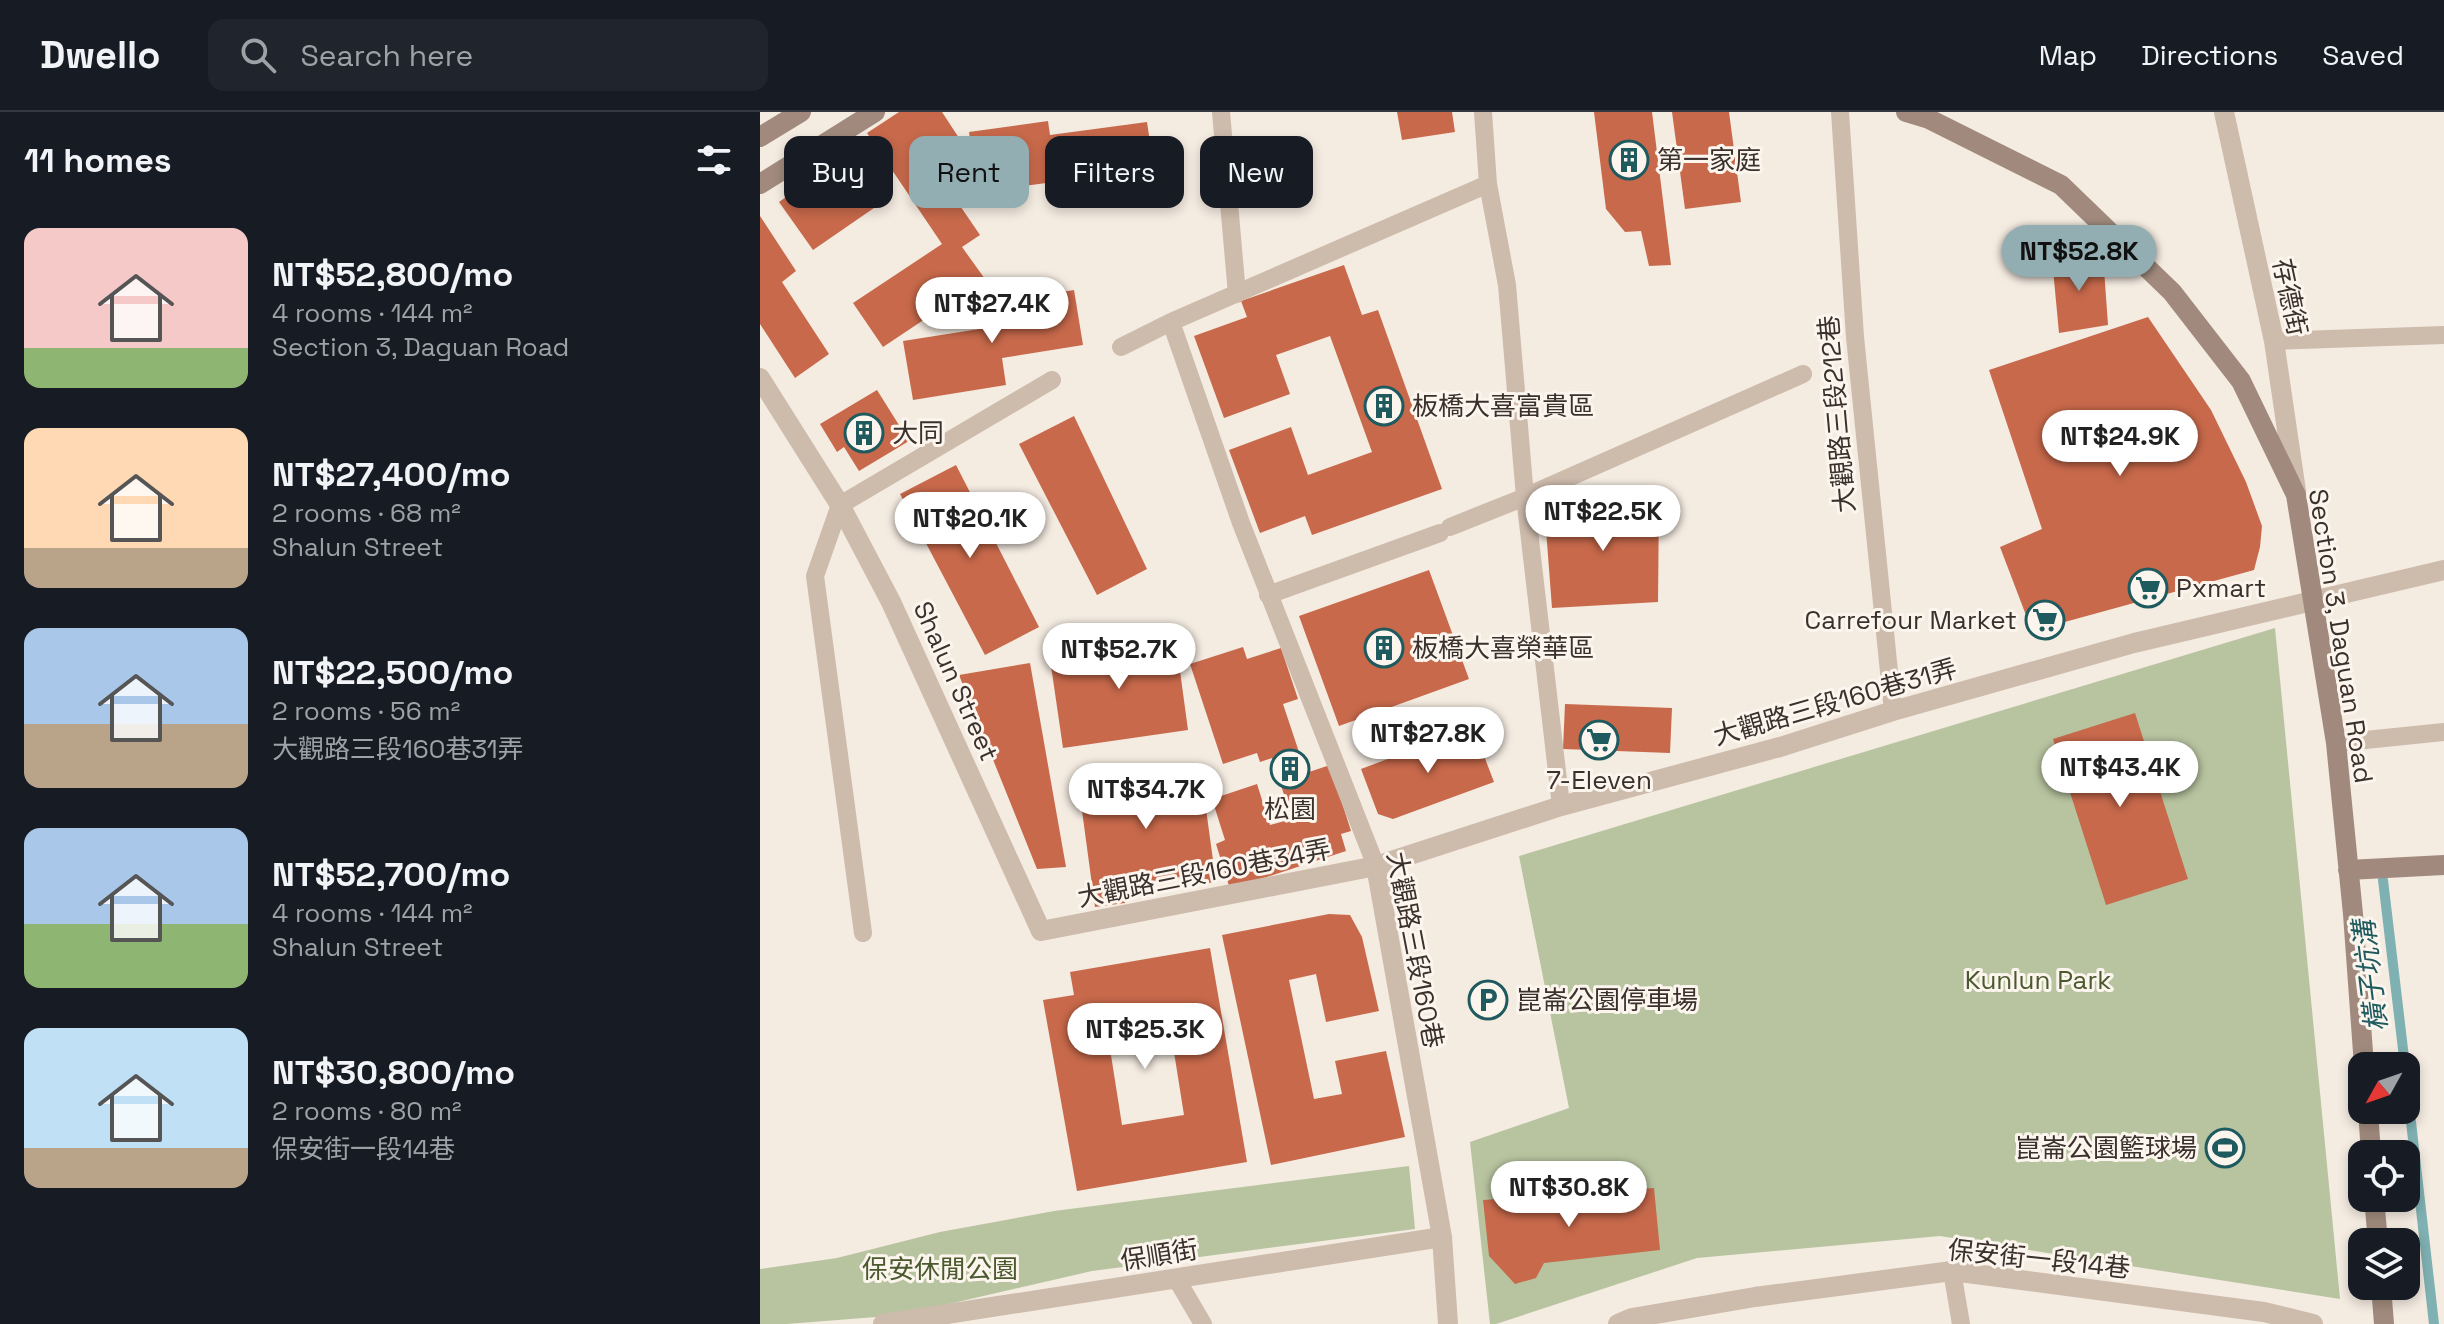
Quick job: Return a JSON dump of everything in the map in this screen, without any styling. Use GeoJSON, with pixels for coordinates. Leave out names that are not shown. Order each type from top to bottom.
{"type":"FeatureCollection","features":[{"type":"Feature","properties":{"kind":"main road"},"geometry":{"type":"LineString","coordinates":[[760,137],[801,112]]}},
{"type":"Feature","properties":{"kind":"main road"},"geometry":{"type":"LineString","coordinates":[[760,184],[875,112]]}},
{"type":"Feature","properties":{"kind":"main road","name":"Section 3, Daguan Road"},"geometry":{"type":"LineString","coordinates":[[1906,112],[1929,119],[2061,185],[2172,292],[2241,381],[2296,495],[2336,743],[2363,1052]]}},
{"type":"Feature","properties":{"kind":"main road"},"geometry":{"type":"LineString","coordinates":[[2348,870],[2444,865]]}},
{"type":"Feature","properties":{"kind":"main road"},"geometry":{"type":"LineString","coordinates":[[2382,1300],[2384,1324]]}},
{"type":"Feature","properties":{"kind":"street","name":"存德街"},"geometry":{"type":"LineString","coordinates":[[2224,112],[2274,341],[2296,495]]}},
{"type":"Feature","properties":{"kind":"street","name":"Shalun Street"},"geometry":{"type":"LineString","coordinates":[[760,378],[840,505],[891,602],[1041,931]]}},
{"type":"Feature","properties":{"kind":"street","name":"大觀路三段160巷31弄"},"geometry":{"type":"LineString","coordinates":[[1376,866],[1561,806],[1780,747],[1893,711],[2134,643],[2444,570]]}},
{"type":"Feature","properties":{"kind":"street","name":"大觀路三段160巷34弄"},"geometry":{"type":"LineString","coordinates":[[1041,931],[1376,866]]}},
{"type":"Feature","properties":{"kind":"street","name":"大觀路三段160巷"},"geometry":{"type":"LineString","coordinates":[[1376,866],[1442,1237],[1448,1324]]}},
{"type":"Feature","properties":{"kind":"street","name":"保順街"},"geometry":{"type":"LineString","coordinates":[[883,1324],[1442,1237]]}},
{"type":"Feature","properties":{"kind":"street","name":"保安街一段14巷"},"geometry":{"type":"LineString","coordinates":[[1618,1324],[1632,1318],[1755,1297],[1952,1271],[2264,1312],[2313,1324]]}},
{"type":"Feature","properties":{"kind":"lane"},"geometry":{"type":"LineString","coordinates":[[1221,112],[1237,294]]}},
{"type":"Feature","properties":{"kind":"lane"},"geometry":{"type":"LineString","coordinates":[[1483,112],[1488,184],[1507,285],[1525,497],[1561,806]]}},
{"type":"Feature","properties":{"kind":"lane","name":"大觀路三段212巷"},"geometry":{"type":"LineString","coordinates":[[1840,112],[1855,337],[1893,711]]}},
{"type":"Feature","properties":{"kind":"lane"},"geometry":{"type":"LineString","coordinates":[[1121,347],[1171,322],[1488,184]]}},
{"type":"Feature","properties":{"kind":"lane","name":"大觀路三段160巷"},"geometry":{"type":"LineString","coordinates":[[1171,322],[1268,595],[1376,866]]}},
{"type":"Feature","properties":{"kind":"lane"},"geometry":{"type":"LineString","coordinates":[[2274,341],[2444,335]]}},
{"type":"Feature","properties":{"kind":"lane"},"geometry":{"type":"LineString","coordinates":[[1268,595],[1525,497],[1803,374]]}},
{"type":"Feature","properties":{"kind":"lane"},"geometry":{"type":"LineString","coordinates":[[863,933],[815,576],[840,505],[1052,380]]}},
{"type":"Feature","properties":{"kind":"lane"},"geometry":{"type":"LineString","coordinates":[[2336,743],[2444,732]]}},
{"type":"Feature","properties":{"kind":"lane"},"geometry":{"type":"LineString","coordinates":[[1952,1271],[1961,1324]]}},
{"type":"Feature","properties":{"kind":"lane"},"geometry":{"type":"LineString","coordinates":[[1176,1278],[1203,1324]]}},
{"type":"Feature","properties":{"kind":"green space","name":"Kunlun Park"},"geometry":{"type":"Polygon","coordinates":[[[2275,628],[2340,1299],[1940,1236],[1697,1258],[1490,1324],[1470,1142],[1569,1108],[1519,856],[2275,628]]]}},
{"type":"Feature","properties":{"kind":"green space","name":"保安休閒公園"},"geometry":{"type":"Polygon","coordinates":[[[1409,1166],[1415,1229],[1092,1271],[901,1315],[760,1324],[760,1269],[837,1258],[940,1232],[1054,1211],[1409,1166]]]}},
{"type":"Feature","properties":{"kind":"building"},"geometry":{"type":"Polygon","coordinates":[[[899,112],[942,112],[958,136],[909,136],[909,195],[893,171],[893,136],[869,136],[867,133],[899,112]]]}},
{"type":"Feature","properties":{"kind":"building"},"geometry":{"type":"Polygon","coordinates":[[[1397,112],[1452,112],[1455,132],[1402,140],[1397,112]]]}},
{"type":"Feature","properties":{"kind":"building","name":"第一家庭"},"geometry":{"type":"Polygon","coordinates":[[[1594,112],[1652,112],[1671,265],[1649,266],[1641,231],[1625,232],[1606,209],[1594,112]]]}},
{"type":"Feature","properties":{"kind":"building"},"geometry":{"type":"Polygon","coordinates":[[[1672,112],[1729,112],[1741,202],[1685,209],[1672,112]]]}},
{"type":"Feature","properties":{"kind":"building"},"geometry":{"type":"Polygon","coordinates":[[[1048,121],[1050,135],[1147,122],[1149,136],[1045,136],[1045,183],[1029,185],[1029,136],[970,136],[969,132],[1048,121]]]}},
{"type":"Feature","properties":{"kind":"building"},"geometry":{"type":"Polygon","coordinates":[[[784,198],[784,208],[874,208],[813,250],[779,202],[784,198]]]}},
{"type":"Feature","properties":{"kind":"building"},"geometry":{"type":"Polygon","coordinates":[[[918,208],[962,208],[980,235],[962,247],[985,279],[883,347],[853,303],[942,244],[918,208]]]}},
{"type":"Feature","properties":{"kind":"building"},"geometry":{"type":"Polygon","coordinates":[[[760,216],[796,271],[782,282],[829,354],[795,378],[760,324],[760,216]]]}},
{"type":"Feature","properties":{"kind":"building"},"geometry":{"type":"Polygon","coordinates":[[[2051,248],[2104,269],[2108,325],[2059,333],[2051,248]]]}},
{"type":"Feature","properties":{"kind":"building","name":"板橋大喜富貴區"},"geometry":{"type":"Polygon","coordinates":[[[1344,265],[1362,315],[1378,310],[1442,489],[1312,535],[1305,516],[1260,533],[1229,450],[1291,427],[1308,475],[1372,452],[1330,336],[1276,355],[1290,394],[1224,418],[1194,336],[1247,317],[1241,301],[1344,265]]]}},
{"type":"Feature","properties":{"kind":"building"},"geometry":{"type":"Polygon","coordinates":[[[1074,290],[1083,345],[1002,358],[1006,385],[913,400],[903,341],[992,327],[989,304],[1074,290]]]}},
{"type":"Feature","properties":{"kind":"building"},"geometry":{"type":"Polygon","coordinates":[[[2148,317],[2211,410],[2246,482],[2262,526],[2254,570],[2032,631],[2000,547],[2042,529],[1989,370],[2148,317]]]}},
{"type":"Feature","properties":{"kind":"building","name":"大同"},"geometry":{"type":"Polygon","coordinates":[[[877,390],[909,441],[859,471],[844,447],[837,452],[820,424],[877,390]]]}},
{"type":"Feature","properties":{"kind":"building"},"geometry":{"type":"Polygon","coordinates":[[[1074,416],[1147,569],[1097,595],[1019,444],[1074,416]]]}},
{"type":"Feature","properties":{"kind":"building"},"geometry":{"type":"Polygon","coordinates":[[[956,465],[1039,627],[985,655],[900,494],[956,465]]]}},
{"type":"Feature","properties":{"kind":"building"},"geometry":{"type":"Polygon","coordinates":[[[1659,500],[1658,602],[1552,608],[1544,503],[1659,500]]]}},
{"type":"Feature","properties":{"kind":"building","name":"板橋大喜榮華區"},"geometry":{"type":"Polygon","coordinates":[[[1429,570],[1469,679],[1339,726],[1299,616],[1429,570]]]}},
{"type":"Feature","properties":{"kind":"building"},"geometry":{"type":"Polygon","coordinates":[[[1175,634],[1188,730],[1063,748],[1049,652],[1175,634]]]}},
{"type":"Feature","properties":{"kind":"building","name":"松園"},"geometry":{"type":"Polygon","coordinates":[[[1243,647],[1247,659],[1281,648],[1298,699],[1283,704],[1306,773],[1330,765],[1351,831],[1341,834],[1346,851],[1230,889],[1216,844],[1225,840],[1212,799],[1257,784],[1270,825],[1292,819],[1272,758],[1260,762],[1257,753],[1223,764],[1190,664],[1243,647]]]}},
{"type":"Feature","properties":{"kind":"building"},"geometry":{"type":"Polygon","coordinates":[[[1030,663],[1066,867],[1037,869],[959,675],[1030,663]]]}},
{"type":"Feature","properties":{"kind":"building"},"geometry":{"type":"Polygon","coordinates":[[[1565,704],[1672,708],[1670,753],[1563,749],[1565,704]]]}},
{"type":"Feature","properties":{"kind":"building"},"geometry":{"type":"Polygon","coordinates":[[[2135,713],[2188,879],[2106,905],[2053,739],[2135,713]]]}},
{"type":"Feature","properties":{"kind":"building","name":"板橋大喜榮華區"},"geometry":{"type":"Polygon","coordinates":[[[1473,727],[1494,782],[1393,819],[1378,814],[1361,769],[1473,727]]]}},
{"type":"Feature","properties":{"kind":"building"},"geometry":{"type":"Polygon","coordinates":[[[1200,765],[1216,882],[1182,886],[1181,877],[1123,885],[1125,903],[1095,907],[1078,781],[1200,765]]]}},
{"type":"Feature","properties":{"kind":"building"},"geometry":{"type":"Polygon","coordinates":[[[1329,914],[1350,915],[1362,937],[1379,1011],[1326,1022],[1316,974],[1289,980],[1314,1099],[1342,1094],[1335,1061],[1386,1051],[1405,1137],[1271,1165],[1222,935],[1329,914]]]}},
{"type":"Feature","properties":{"kind":"building"},"geometry":{"type":"Polygon","coordinates":[[[1210,948],[1247,1162],[1077,1191],[1043,1000],[1074,995],[1070,972],[1210,948]],[[1167,1008],[1105,1017],[1122,1125],[1184,1115],[1167,1008]]]}},
{"type":"Feature","properties":{"kind":"building"},"geometry":{"type":"Polygon","coordinates":[[[1654,1188],[1660,1250],[1544,1263],[1536,1278],[1515,1284],[1489,1256],[1483,1200],[1654,1188]]]}},
{"type":"Feature","properties":{"kind":"waterway","name":"橫子坑溝"},"geometry":{"type":"LineString","coordinates":[[2383,880],[2403,1052]]}},
{"type":"Feature","properties":{"kind":"waterway","name":"橫子坑溝"},"geometry":{"type":"LineString","coordinates":[[2411,1124],[2434,1324]]}},
{"type":"Feature","properties":{"kind":"place","name":"第一家庭"},"geometry":{"type":"Point","coordinates":[1629,160]}},
{"type":"Feature","properties":{"kind":"place","name":"板橋大喜富貴區"},"geometry":{"type":"Point","coordinates":[1384,406]}},
{"type":"Feature","properties":{"kind":"place","name":"大同"},"geometry":{"type":"Point","coordinates":[864,433]}},
{"type":"Feature","properties":{"kind":"place","name":"Pxmart"},"geometry":{"type":"Point","coordinates":[2148,588]}},
{"type":"Feature","properties":{"kind":"place","name":"Carrefour Market"},"geometry":{"type":"Point","coordinates":[2045,620]}},
{"type":"Feature","properties":{"kind":"place","name":"板橋大喜榮華區"},"geometry":{"type":"Point","coordinates":[1384,648]}},
{"type":"Feature","properties":{"kind":"place","name":"7-Eleven"},"geometry":{"type":"Point","coordinates":[1599,740]}},
{"type":"Feature","properties":{"kind":"place","name":"松園"},"geometry":{"type":"Point","coordinates":[1290,769]}},
{"type":"Feature","properties":{"kind":"place","name":"崑崙公園停車場"},"geometry":{"type":"Point","coordinates":[1488,1000]}},
{"type":"Feature","properties":{"kind":"place","name":"崑崙公園籃球場"},"geometry":{"type":"Point","coordinates":[2225,1148]}}]}
